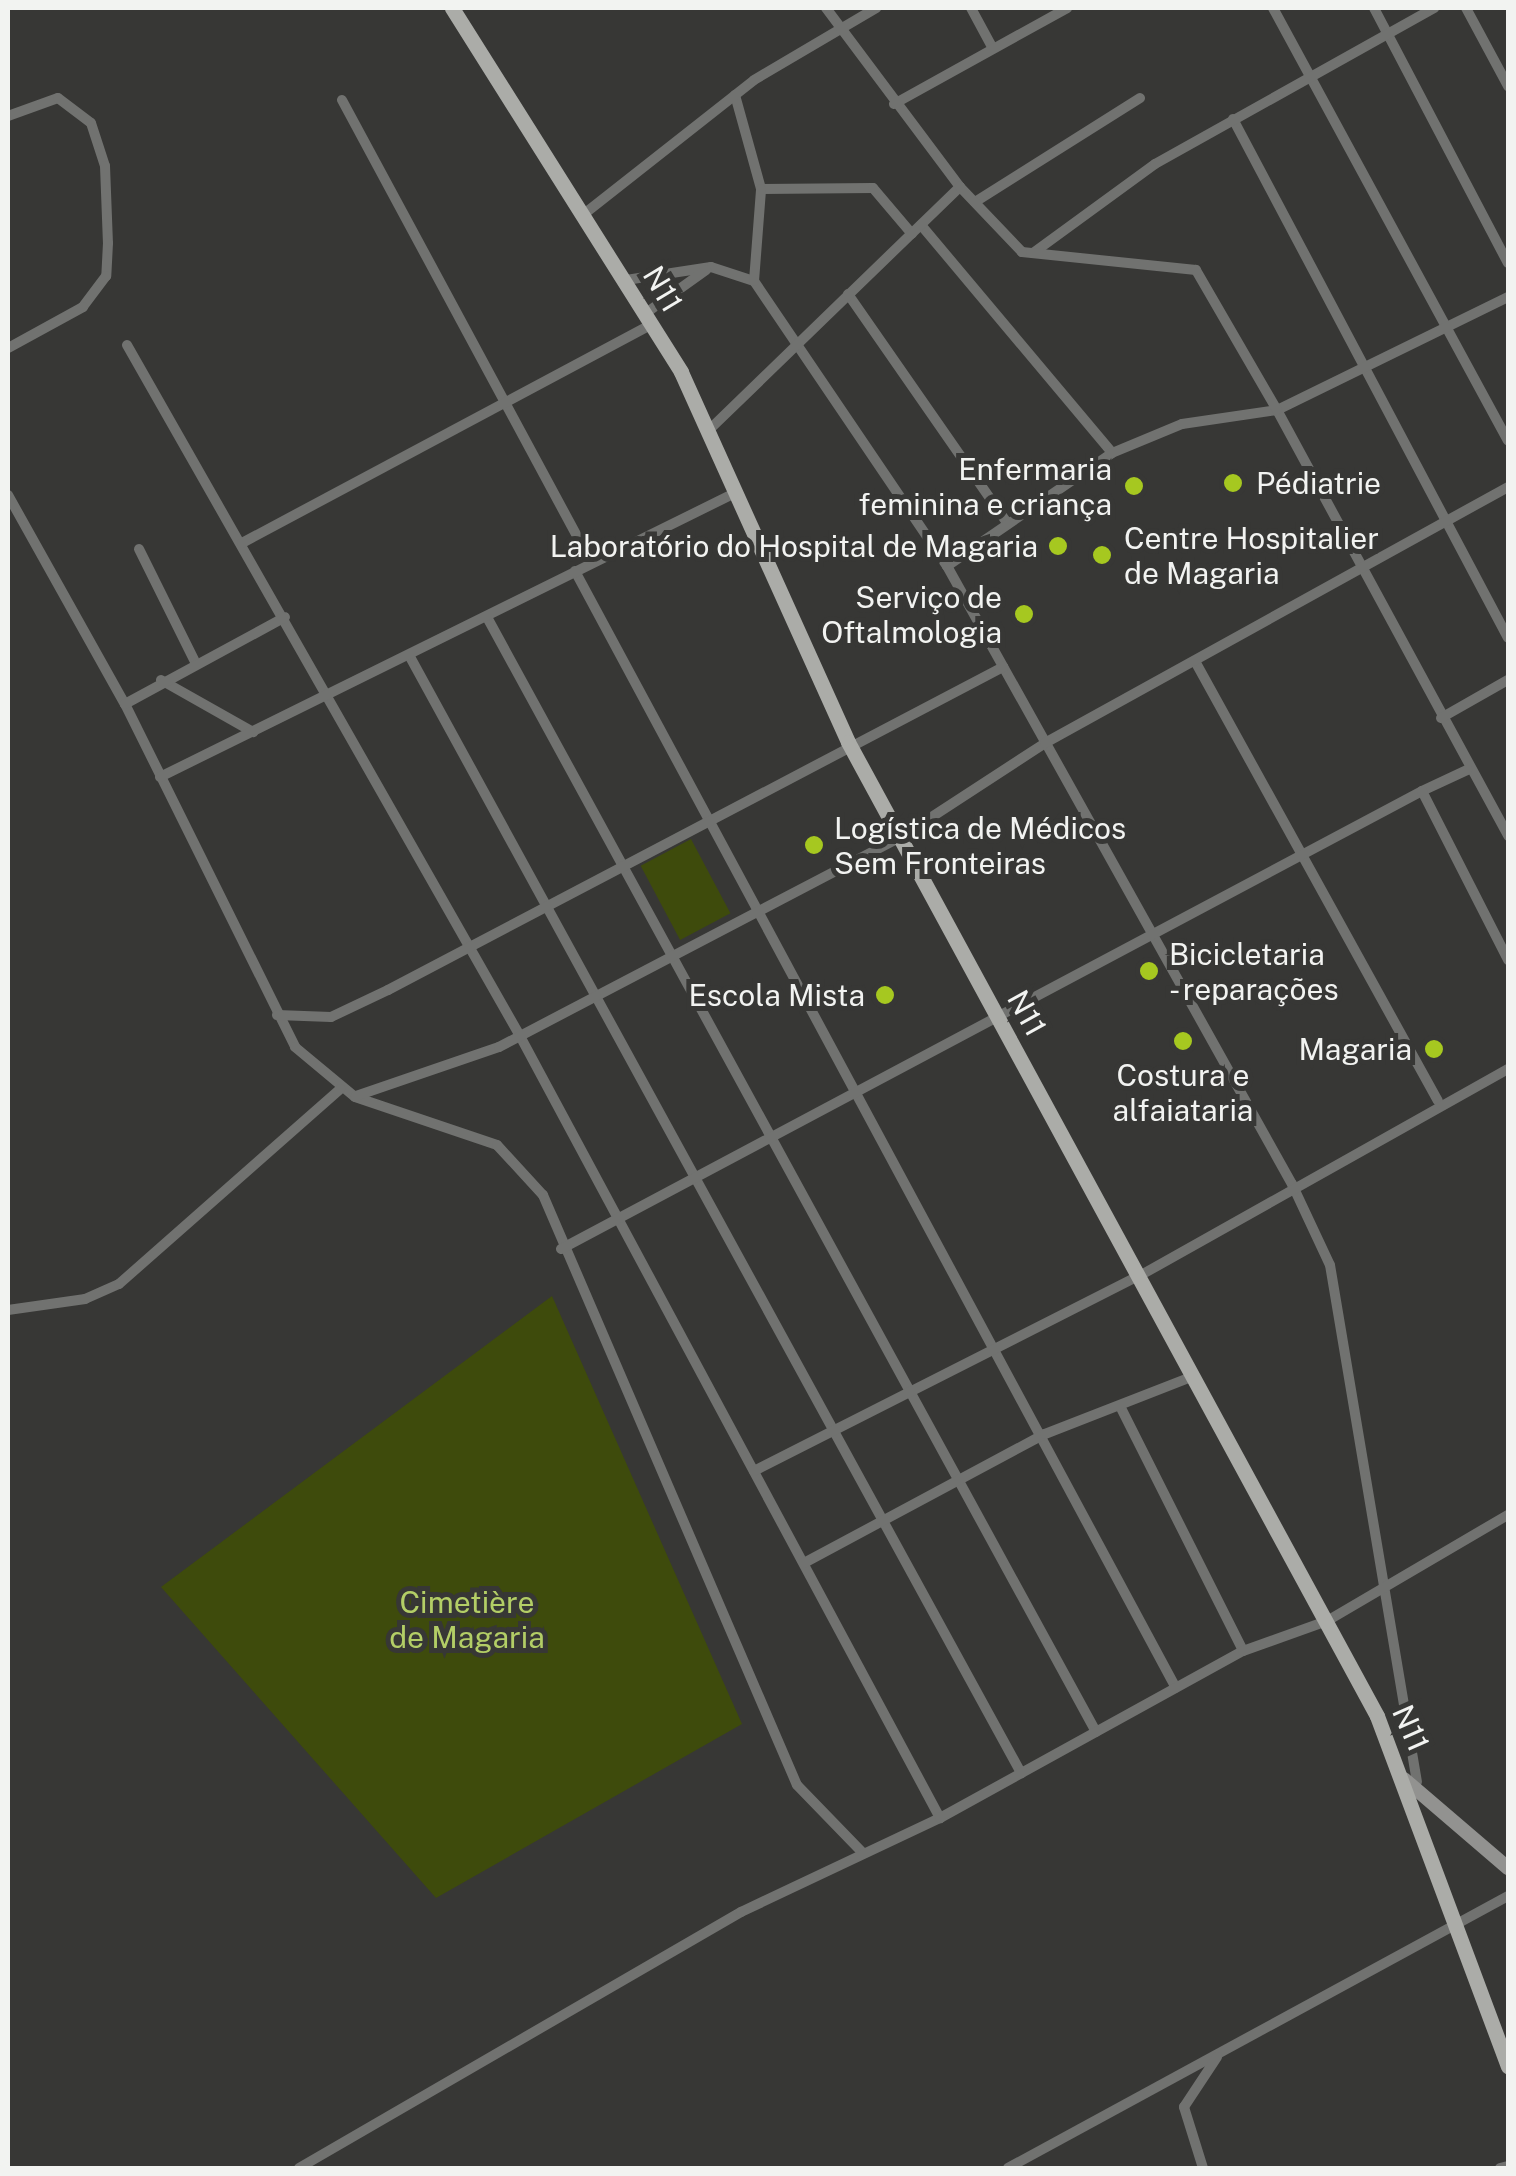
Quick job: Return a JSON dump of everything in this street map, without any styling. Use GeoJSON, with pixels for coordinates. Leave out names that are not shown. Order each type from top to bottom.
{"type":"FeatureCollection","features":[{"type":"Feature","properties":{"kind":"main road","name":"N11"},"geometry":{"type":"LineString","coordinates":[[452,8],[626,280],[710,429],[848,742],[1141,1275],[1410,1780],[1454,1918],[1508,2066]]}},
{"type":"Feature","properties":{"kind":"main road"},"geometry":{"type":"LineString","coordinates":[[1410,1780],[1508,1868]]}},
{"type":"Feature","properties":{"kind":"street"},"geometry":{"type":"LineString","coordinates":[[826,8],[894,104],[960,187],[1033,253],[1196,270],[1277,410],[1358,572],[1508,836]]}},
{"type":"Feature","properties":{"kind":"street"},"geometry":{"type":"LineString","coordinates":[[584,214],[734,95],[876,8]]}},
{"type":"Feature","properties":{"kind":"street"},"geometry":{"type":"LineString","coordinates":[[971,8],[992,47]]}},
{"type":"Feature","properties":{"kind":"street"},"geometry":{"type":"LineString","coordinates":[[894,104],[1067,8]]}},
{"type":"Feature","properties":{"kind":"street"},"geometry":{"type":"LineString","coordinates":[[1274,8],[1508,440]]}},
{"type":"Feature","properties":{"kind":"street"},"geometry":{"type":"LineString","coordinates":[[1374,8],[1508,263]]}},
{"type":"Feature","properties":{"kind":"street"},"geometry":{"type":"LineString","coordinates":[[1033,253],[1233,120],[1434,8]]}},
{"type":"Feature","properties":{"kind":"street"},"geometry":{"type":"LineString","coordinates":[[1466,8],[1508,86]]}},
{"type":"Feature","properties":{"kind":"street"},"geometry":{"type":"LineString","coordinates":[[734,95],[760,189],[754,281],[792,349],[947,566],[1292,1184],[1330,1266],[1388,1580],[1410,1780]]}},
{"type":"Feature","properties":{"kind":"street"},"geometry":{"type":"LineString","coordinates":[[8,116],[58,98],[91,122],[105,166],[108,243],[106,276],[84,307],[8,348]]}},
{"type":"Feature","properties":{"kind":"street"},"geometry":{"type":"LineString","coordinates":[[975,202],[1140,98]]}},
{"type":"Feature","properties":{"kind":"street"},"geometry":{"type":"LineString","coordinates":[[342,100],[591,562]]}},
{"type":"Feature","properties":{"kind":"street"},"geometry":{"type":"LineString","coordinates":[[1233,120],[1508,638]]}},
{"type":"Feature","properties":{"kind":"street"},"geometry":{"type":"LineString","coordinates":[[710,429],[960,187]]}},
{"type":"Feature","properties":{"kind":"street"},"geometry":{"type":"LineString","coordinates":[[760,189],[873,188],[916,230],[1112,453]]}},
{"type":"Feature","properties":{"kind":"street"},"geometry":{"type":"LineString","coordinates":[[626,280],[712,267],[754,281]]}},
{"type":"Feature","properties":{"kind":"street"},"geometry":{"type":"LineString","coordinates":[[242,543],[649,318],[712,267]]}},
{"type":"Feature","properties":{"kind":"street"},"geometry":{"type":"LineString","coordinates":[[848,294],[1008,524]]}},
{"type":"Feature","properties":{"kind":"street"},"geometry":{"type":"LineString","coordinates":[[947,566],[1112,453],[1182,424],[1277,410],[1508,297]]}},
{"type":"Feature","properties":{"kind":"street"},"geometry":{"type":"LineString","coordinates":[[128,345],[520,1036],[940,1818]]}},
{"type":"Feature","properties":{"kind":"street"},"geometry":{"type":"LineString","coordinates":[[355,1097],[520,1036],[756,906],[901,837],[1045,743],[1508,488]]}},
{"type":"Feature","properties":{"kind":"street"},"geometry":{"type":"LineString","coordinates":[[160,777],[488,619],[591,562],[738,492]]}},
{"type":"Feature","properties":{"kind":"street"},"geometry":{"type":"LineString","coordinates":[[8,494],[125,704],[295,1047],[355,1097],[497,1145],[543,1195],[561,1249],[797,1784],[862,1853]]}},
{"type":"Feature","properties":{"kind":"street"},"geometry":{"type":"LineString","coordinates":[[139,549],[194,660]]}},
{"type":"Feature","properties":{"kind":"street"},"geometry":{"type":"LineString","coordinates":[[576,570],[714,818],[756,906],[992,1345],[1045,1434],[1176,1688]]}},
{"type":"Feature","properties":{"kind":"street"},"geometry":{"type":"LineString","coordinates":[[125,704],[194,660],[284,617]]}},
{"type":"Feature","properties":{"kind":"street"},"geometry":{"type":"LineString","coordinates":[[488,619],[630,868],[1096,1732]]}},
{"type":"Feature","properties":{"kind":"street"},"geometry":{"type":"LineString","coordinates":[[409,655],[598,993],[1021,1773]]}},
{"type":"Feature","properties":{"kind":"street"},"geometry":{"type":"LineString","coordinates":[[1196,663],[1298,855],[1438,1101]]}},
{"type":"Feature","properties":{"kind":"street"},"geometry":{"type":"LineString","coordinates":[[277,1015],[331,1017],[469,952],[630,868],[848,742],[1003,668]]}},
{"type":"Feature","properties":{"kind":"street"},"geometry":{"type":"LineString","coordinates":[[161,680],[252,732]]}},
{"type":"Feature","properties":{"kind":"street"},"geometry":{"type":"LineString","coordinates":[[1441,718],[1508,680]]}},
{"type":"Feature","properties":{"kind":"street"},"geometry":{"type":"LineString","coordinates":[[561,1249],[997,1017],[1150,928],[1468,770]]}},
{"type":"Feature","properties":{"kind":"street"},"geometry":{"type":"LineString","coordinates":[[1422,791],[1508,960]]}},
{"type":"Feature","properties":{"kind":"street"},"geometry":{"type":"LineString","coordinates":[[754,1472],[992,1345],[1141,1275],[1438,1101],[1508,1069]]}},
{"type":"Feature","properties":{"kind":"street"},"geometry":{"type":"LineString","coordinates":[[8,1310],[85,1299],[119,1284],[340,1088]]}},
{"type":"Feature","properties":{"kind":"street"},"geometry":{"type":"LineString","coordinates":[[804,1563],[883,1517],[1045,1434],[1194,1376]]}},
{"type":"Feature","properties":{"kind":"street"},"geometry":{"type":"LineString","coordinates":[[1120,1406],[1244,1651]]}},
{"type":"Feature","properties":{"kind":"street"},"geometry":{"type":"LineString","coordinates":[[299,2168],[741,1912],[940,1818],[1244,1651],[1327,1621],[1388,1580],[1508,1515]]}},
{"type":"Feature","properties":{"kind":"street"},"geometry":{"type":"LineString","coordinates":[[1008,2168],[1454,1918],[1508,1896]]}},
{"type":"Feature","properties":{"kind":"street"},"geometry":{"type":"LineString","coordinates":[[1204,2168],[1184,2107],[1221,2052]]}},
{"type":"Feature","properties":{"kind":"street"},"geometry":{"type":"LineString","coordinates":[[1500,2168],[1508,2166]]}},
{"type":"Feature","properties":{"kind":"green space"},"geometry":{"type":"Polygon","coordinates":[[[691,839],[730,913],[680,940],[641,866],[691,839]]]}},
{"type":"Feature","properties":{"kind":"green space","name":"Cimetière de Magaria"},"geometry":{"type":"Polygon","coordinates":[[[552,1296],[742,1724],[436,1898],[161,1587],[552,1296]]]}},
{"type":"Feature","properties":{"kind":"place","name":"Pédiatrie"},"geometry":{"type":"Point","coordinates":[1233,483]}},
{"type":"Feature","properties":{"kind":"place","name":"Enfermaria feminina e criança"},"geometry":{"type":"Point","coordinates":[1134,486]}},
{"type":"Feature","properties":{"kind":"place","name":"Laboratório do Hospital de Magaria"},"geometry":{"type":"Point","coordinates":[1058,546]}},
{"type":"Feature","properties":{"kind":"place","name":"Centre Hospitalier de Magaria"},"geometry":{"type":"Point","coordinates":[1102,555]}},
{"type":"Feature","properties":{"kind":"place","name":"Serviço de Oftalmologia"},"geometry":{"type":"Point","coordinates":[1024,614]}},
{"type":"Feature","properties":{"kind":"place","name":"Logística de Médicos Sem Fronteiras"},"geometry":{"type":"Point","coordinates":[814,845]}},
{"type":"Feature","properties":{"kind":"place","name":"Bicicletaria - reparações"},"geometry":{"type":"Point","coordinates":[1149,971]}},
{"type":"Feature","properties":{"kind":"place","name":"Escola Mista"},"geometry":{"type":"Point","coordinates":[885,995]}},
{"type":"Feature","properties":{"kind":"place","name":"Costura e alfaiataria"},"geometry":{"type":"Point","coordinates":[1183,1041]}},
{"type":"Feature","properties":{"kind":"place","name":"Magaria"},"geometry":{"type":"Point","coordinates":[1434,1049]}}]}
